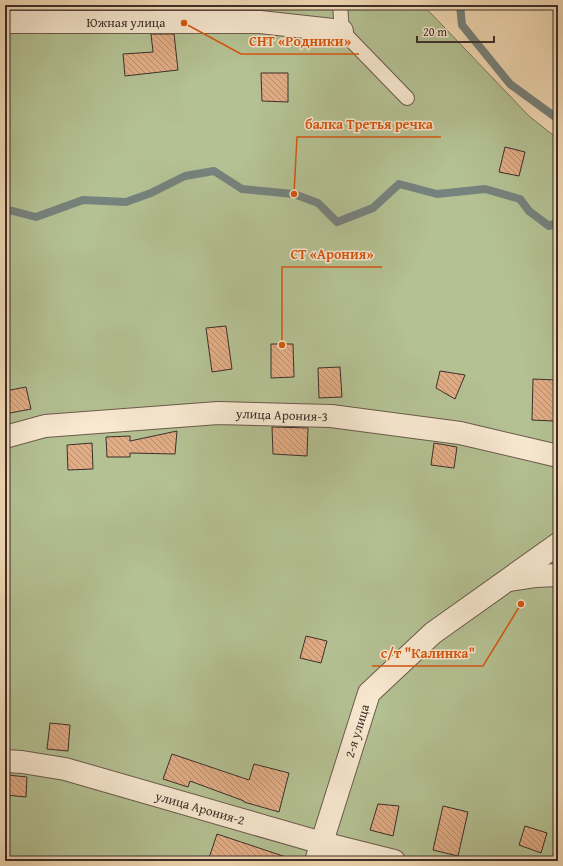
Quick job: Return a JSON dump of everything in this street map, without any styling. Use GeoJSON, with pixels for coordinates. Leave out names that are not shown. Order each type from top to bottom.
{"type":"FeatureCollection","features":[{"type":"Feature","properties":{"kind":"street","name":"Южная улица"},"geometry":{"type":"LineString","coordinates":[[5,22],[260,22],[342,31]]}},
{"type":"Feature","properties":{"kind":"street","name":"улица Арония-3"},"geometry":{"type":"LineString","coordinates":[[5,436],[45,426],[218,413],[331,416],[460,433],[558,456]]}},
{"type":"Feature","properties":{"kind":"street","name":"2-я улица"},"geometry":{"type":"LineString","coordinates":[[319,852],[369,693],[433,633],[558,544]]}},
{"type":"Feature","properties":{"kind":"street"},"geometry":{"type":"LineString","coordinates":[[507,580],[558,575]]}},
{"type":"Feature","properties":{"kind":"street","name":"улица Арония-2"},"geometry":{"type":"LineString","coordinates":[[5,761],[22,762],[65,769],[319,852],[394,861]]}},
{"type":"Feature","properties":{"kind":"lane"},"geometry":{"type":"LineString","coordinates":[[340,5],[342,31],[407,98]]}},
{"type":"Feature","properties":{"kind":"green space"},"geometry":{"type":"Polygon","coordinates":[[[5,5],[423,5],[529,116],[558,139],[558,861],[5,861],[5,5]]]}},
{"type":"Feature","properties":{"kind":"building"},"geometry":{"type":"Polygon","coordinates":[[[148,5],[170,5],[171,10],[148,10],[148,5]]]}},
{"type":"Feature","properties":{"kind":"building"},"geometry":{"type":"Polygon","coordinates":[[[151,34],[174,34],[178,70],[125,76],[123,54],[153,52],[151,34]]]}},
{"type":"Feature","properties":{"kind":"building"},"geometry":{"type":"Polygon","coordinates":[[[261,73],[288,73],[288,102],[262,101],[261,73]]]}},
{"type":"Feature","properties":{"kind":"building"},"geometry":{"type":"Polygon","coordinates":[[[505,147],[525,152],[519,176],[499,172],[505,147]]]}},
{"type":"Feature","properties":{"kind":"building"},"geometry":{"type":"Polygon","coordinates":[[[226,326],[232,369],[212,372],[206,328],[226,326]]]}},
{"type":"Feature","properties":{"kind":"building"},"geometry":{"type":"Polygon","coordinates":[[[271,344],[293,344],[294,377],[271,378],[271,344]]]}},
{"type":"Feature","properties":{"kind":"building"},"geometry":{"type":"Polygon","coordinates":[[[340,367],[342,397],[319,398],[318,368],[340,367]]]}},
{"type":"Feature","properties":{"kind":"building"},"geometry":{"type":"Polygon","coordinates":[[[440,371],[465,375],[455,399],[436,388],[440,371]]]}},
{"type":"Feature","properties":{"kind":"building"},"geometry":{"type":"Polygon","coordinates":[[[533,379],[556,380],[554,421],[532,420],[533,379]]]}},
{"type":"Feature","properties":{"kind":"building"},"geometry":{"type":"Polygon","coordinates":[[[26,387],[31,409],[5,414],[5,391],[26,387]]]}},
{"type":"Feature","properties":{"kind":"building"},"geometry":{"type":"Polygon","coordinates":[[[272,427],[308,428],[307,456],[273,454],[272,427]]]}},
{"type":"Feature","properties":{"kind":"building"},"geometry":{"type":"Polygon","coordinates":[[[177,431],[175,454],[130,453],[130,457],[107,457],[106,437],[130,436],[130,441],[177,431]]]}},
{"type":"Feature","properties":{"kind":"building"},"geometry":{"type":"Polygon","coordinates":[[[92,443],[93,469],[68,470],[67,445],[92,443]]]}},
{"type":"Feature","properties":{"kind":"building"},"geometry":{"type":"Polygon","coordinates":[[[434,443],[457,447],[454,468],[431,465],[434,443]]]}},
{"type":"Feature","properties":{"kind":"building"},"geometry":{"type":"Polygon","coordinates":[[[306,636],[327,641],[321,663],[300,658],[306,636]]]}},
{"type":"Feature","properties":{"kind":"building"},"geometry":{"type":"Polygon","coordinates":[[[50,723],[70,725],[68,751],[47,749],[50,723]]]}},
{"type":"Feature","properties":{"kind":"building"},"geometry":{"type":"Polygon","coordinates":[[[172,754],[249,780],[254,764],[289,773],[279,812],[244,802],[190,781],[188,787],[163,779],[172,754]]]}},
{"type":"Feature","properties":{"kind":"building"},"geometry":{"type":"Polygon","coordinates":[[[8,775],[27,777],[26,797],[6,795],[8,775]]]}},
{"type":"Feature","properties":{"kind":"building"},"geometry":{"type":"Polygon","coordinates":[[[378,804],[399,806],[393,836],[370,830],[378,804]]]}},
{"type":"Feature","properties":{"kind":"building"},"geometry":{"type":"Polygon","coordinates":[[[443,806],[468,812],[458,856],[433,850],[443,806]]]}},
{"type":"Feature","properties":{"kind":"building"},"geometry":{"type":"Polygon","coordinates":[[[525,826],[547,833],[541,853],[519,845],[525,826]]]}},
{"type":"Feature","properties":{"kind":"building"},"geometry":{"type":"Polygon","coordinates":[[[217,834],[286,857],[285,861],[208,861],[217,834]]]}},
{"type":"Feature","properties":{"kind":"waterway"},"geometry":{"type":"LineString","coordinates":[[460,5],[462,25],[510,84],[558,119]]}},
{"type":"Feature","properties":{"kind":"waterway"},"geometry":{"type":"LineString","coordinates":[[5,209],[36,217],[83,200],[126,202],[151,193],[185,176],[214,171],[242,189],[294,194],[318,203],[337,222],[373,208],[399,184],[437,194],[485,189],[520,199],[529,211],[549,226],[558,222]]}},
{"type":"Feature","properties":{"kind":"place","name":"СНТ «Родники»"},"geometry":{"type":"Point","coordinates":[184,23]}},
{"type":"Feature","properties":{"kind":"place","name":"балка Третья речка"},"geometry":{"type":"Point","coordinates":[294,194]}},
{"type":"Feature","properties":{"kind":"place","name":"СТ «Арония»"},"geometry":{"type":"Point","coordinates":[282,345]}},
{"type":"Feature","properties":{"kind":"place","name":"с/т \"Калинка\""},"geometry":{"type":"Point","coordinates":[521,604]}}]}
